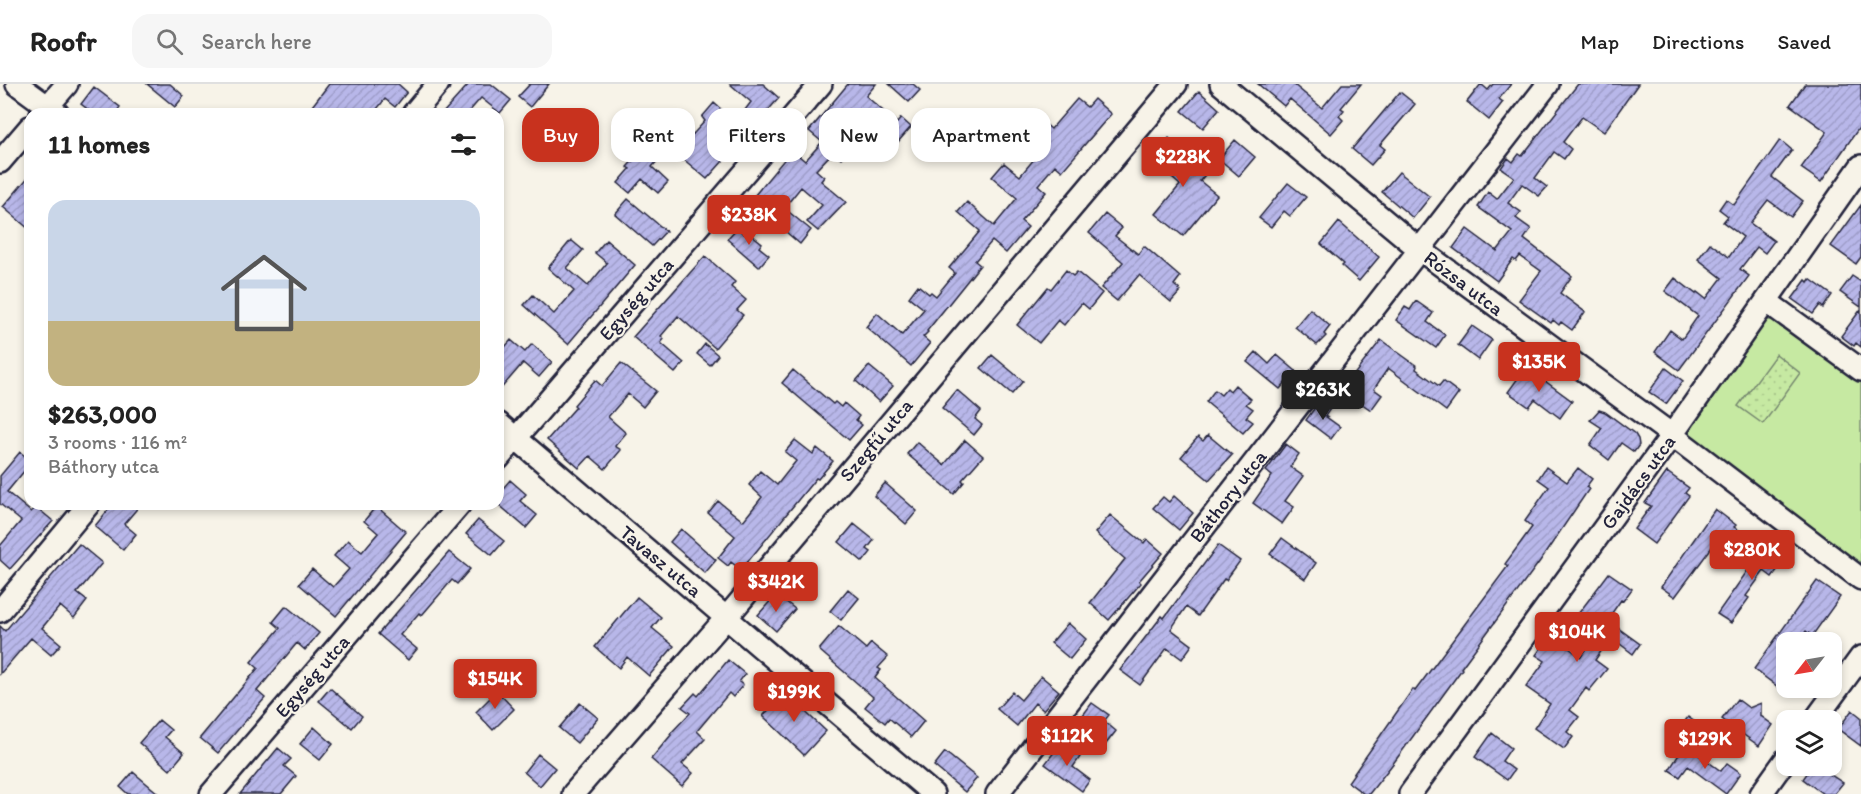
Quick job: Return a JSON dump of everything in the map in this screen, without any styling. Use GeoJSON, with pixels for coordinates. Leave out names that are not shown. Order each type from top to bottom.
{"type":"FeatureCollection","features":[{"type":"Feature","properties":{"kind":"street"},"geometry":{"type":"LineString","coordinates":[[17,84],[45,108]]}},
{"type":"Feature","properties":{"kind":"street"},"geometry":{"type":"LineString","coordinates":[[51,108],[67,84]]}},
{"type":"Feature","properties":{"kind":"street"},"geometry":{"type":"LineString","coordinates":[[418,108],[438,84]]}},
{"type":"Feature","properties":{"kind":"street","name":"Egység utca"},"geometry":{"type":"LineString","coordinates":[[504,452],[821,84]]}},
{"type":"Feature","properties":{"kind":"street","name":"Szegfű utca"},"geometry":{"type":"LineString","coordinates":[[573,794],[727,617],[1176,84]]}},
{"type":"Feature","properties":{"kind":"street","name":"Rózsa utca"},"geometry":{"type":"LineString","coordinates":[[1221,84],[1419,249],[1672,435],[1861,579]]}},
{"type":"Feature","properties":{"kind":"street","name":"Báthory utca"},"geometry":{"type":"LineString","coordinates":[[997,794],[1548,84]]}},
{"type":"Feature","properties":{"kind":"street"},"geometry":{"type":"LineString","coordinates":[[0,162],[24,134]]}},
{"type":"Feature","properties":{"kind":"street","name":"Gajdács utca"},"geometry":{"type":"LineString","coordinates":[[1410,794],[1672,435],[1861,166]]}},
{"type":"Feature","properties":{"kind":"street"},"geometry":{"type":"LineString","coordinates":[[1766,302],[1861,370]]}},
{"type":"Feature","properties":{"kind":"street","name":"Tavasz utca"},"geometry":{"type":"LineString","coordinates":[[504,428],[933,794]]}},
{"type":"Feature","properties":{"kind":"street"},"geometry":{"type":"LineString","coordinates":[[0,611],[84,510]]}},
{"type":"Feature","properties":{"kind":"street","name":"Egység utca"},"geometry":{"type":"LineString","coordinates":[[212,794],[455,510]]}},
{"type":"Feature","properties":{"kind":"street"},"geometry":{"type":"LineString","coordinates":[[1822,710],[1861,657]]}},
{"type":"Feature","properties":{"kind":"street"},"geometry":{"type":"LineString","coordinates":[[1761,794],[1776,773]]}},
{"type":"Feature","properties":{"kind":"green space"},"geometry":{"type":"Polygon","coordinates":[[[1767,320],[1777,320],[1861,381],[1861,567],[1687,436],[1685,427],[1758,324],[1767,320]]]}},
{"type":"Feature","properties":{"kind":"green space"},"geometry":{"type":"Polygon","coordinates":[[[1776,354],[1800,373],[1763,424],[1738,406],[1776,354]]]}},
{"type":"Feature","properties":{"kind":"building"},"geometry":{"type":"Polygon","coordinates":[[[147,84],[170,84],[184,96],[175,107],[147,84]]]}},
{"type":"Feature","properties":{"kind":"building"},"geometry":{"type":"Polygon","coordinates":[[[329,84],[398,84],[407,92],[395,107],[385,99],[378,108],[311,108],[329,84]]]}},
{"type":"Feature","properties":{"kind":"building"},"geometry":{"type":"Polygon","coordinates":[[[469,84],[491,84],[511,100],[504,108],[494,108],[481,98],[472,108],[447,108],[469,84]]]}},
{"type":"Feature","properties":{"kind":"building"},"geometry":{"type":"Polygon","coordinates":[[[530,84],[549,84],[530,107],[518,97],[530,84]]]}},
{"type":"Feature","properties":{"kind":"building"},"geometry":{"type":"Polygon","coordinates":[[[730,84],[763,84],[779,98],[770,108],[746,108],[751,102],[730,84]]]}},
{"type":"Feature","properties":{"kind":"building"},"geometry":{"type":"Polygon","coordinates":[[[848,84],[876,84],[866,96],[880,108],[828,108],[848,84]]]}},
{"type":"Feature","properties":{"kind":"building"},"geometry":{"type":"Polygon","coordinates":[[[889,84],[913,84],[920,90],[909,102],[889,84]]]}},
{"type":"Feature","properties":{"kind":"building"},"geometry":{"type":"Polygon","coordinates":[[[1258,84],[1293,84],[1322,108],[1342,84],[1361,84],[1341,108],[1344,110],[1339,116],[1343,120],[1331,134],[1290,99],[1284,106],[1258,84]]]}},
{"type":"Feature","properties":{"kind":"building"},"geometry":{"type":"Polygon","coordinates":[[[1481,84],[1488,90],[1493,84],[1511,84],[1499,99],[1503,102],[1489,120],[1467,102],[1481,84]]]}},
{"type":"Feature","properties":{"kind":"building"},"geometry":{"type":"Polygon","coordinates":[[[1578,84],[1638,84],[1604,132],[1582,117],[1563,142],[1571,149],[1564,159],[1554,152],[1535,178],[1547,187],[1539,196],[1522,184],[1508,203],[1521,212],[1516,218],[1531,229],[1524,239],[1572,276],[1560,293],[1585,312],[1572,330],[1561,322],[1559,325],[1553,320],[1551,323],[1519,300],[1541,271],[1520,256],[1516,261],[1513,259],[1497,281],[1453,248],[1467,229],[1497,251],[1512,232],[1478,207],[1488,192],[1497,199],[1514,177],[1501,168],[1508,158],[1513,162],[1519,154],[1522,156],[1578,84]]]}},
{"type":"Feature","properties":{"kind":"building"},"geometry":{"type":"Polygon","coordinates":[[[1805,84],[1861,84],[1861,125],[1821,182],[1801,168],[1827,132],[1790,105],[1805,84]]]}},
{"type":"Feature","properties":{"kind":"building"},"geometry":{"type":"Polygon","coordinates":[[[94,87],[120,107],[86,108],[81,104],[94,87]]]}},
{"type":"Feature","properties":{"kind":"building"},"geometry":{"type":"Polygon","coordinates":[[[1199,91],[1219,109],[1203,128],[1182,111],[1199,91]]]}},
{"type":"Feature","properties":{"kind":"building"},"geometry":{"type":"Polygon","coordinates":[[[1400,92],[1415,104],[1380,145],[1385,149],[1371,165],[1352,149],[1400,92]]]}},
{"type":"Feature","properties":{"kind":"building"},"geometry":{"type":"Polygon","coordinates":[[[1077,99],[1087,107],[1094,99],[1111,114],[1062,171],[1055,165],[1038,185],[1046,192],[1021,221],[1028,227],[1006,253],[992,241],[975,261],[980,265],[927,331],[923,337],[930,343],[911,366],[866,327],[877,313],[902,335],[924,309],[909,297],[918,285],[929,294],[931,292],[936,296],[955,273],[949,268],[980,231],[958,212],[967,202],[994,226],[1017,198],[992,177],[1004,163],[1020,176],[1032,162],[1051,162],[1051,129],[1077,99]]]}},
{"type":"Feature","properties":{"kind":"building"},"geometry":{"type":"Polygon","coordinates":[[[714,103],[720,108],[710,108],[714,103]]]}},
{"type":"Feature","properties":{"kind":"building"},"geometry":{"type":"Polygon","coordinates":[[[707,111],[707,162],[722,162],[707,179],[687,162],[695,162],[695,132],[705,121],[702,117],[707,111]]]}},
{"type":"Feature","properties":{"kind":"building"},"geometry":{"type":"Polygon","coordinates":[[[901,118],[911,127],[899,141],[901,118]]]}},
{"type":"Feature","properties":{"kind":"building"},"geometry":{"type":"Polygon","coordinates":[[[819,119],[819,139],[809,131],[819,119]]]}},
{"type":"Feature","properties":{"kind":"building"},"geometry":{"type":"Polygon","coordinates":[[[1169,138],[1208,171],[1200,181],[1217,195],[1183,236],[1156,214],[1180,185],[1151,160],[1169,138]]]}},
{"type":"Feature","properties":{"kind":"building"},"geometry":{"type":"Polygon","coordinates":[[[1235,140],[1255,157],[1239,176],[1219,159],[1235,140]]]}},
{"type":"Feature","properties":{"kind":"building"},"geometry":{"type":"Polygon","coordinates":[[[1780,140],[1792,150],[1772,177],[1803,201],[1791,217],[1768,200],[1750,223],[1774,241],[1765,253],[1757,247],[1740,269],[1749,276],[1679,370],[1655,352],[1670,330],[1682,339],[1698,316],[1665,291],[1675,278],[1706,299],[1722,278],[1698,259],[1710,243],[1729,257],[1743,237],[1723,222],[1728,216],[1719,209],[1726,199],[1734,205],[1780,140]]]}},
{"type":"Feature","properties":{"kind":"building"},"geometry":{"type":"Polygon","coordinates":[[[819,145],[819,162],[824,162],[816,170],[824,177],[821,181],[846,202],[818,231],[807,222],[822,205],[801,187],[784,208],[811,230],[800,244],[750,201],[782,162],[807,162],[807,159],[819,145]]]}},
{"type":"Feature","properties":{"kind":"building"},"geometry":{"type":"Polygon","coordinates":[[[632,162],[656,162],[652,167],[668,182],[658,193],[642,179],[630,193],[618,183],[630,169],[627,167],[632,162]]]}},
{"type":"Feature","properties":{"kind":"building"},"geometry":{"type":"Polygon","coordinates":[[[1399,172],[1430,197],[1413,218],[1382,192],[1399,172]]]}},
{"type":"Feature","properties":{"kind":"building"},"geometry":{"type":"Polygon","coordinates":[[[24,182],[24,225],[3,207],[24,182]]]}},
{"type":"Feature","properties":{"kind":"building"},"geometry":{"type":"Polygon","coordinates":[[[1288,183],[1306,197],[1290,216],[1284,211],[1271,227],[1259,218],[1288,183]]]}},
{"type":"Feature","properties":{"kind":"building"},"geometry":{"type":"Polygon","coordinates":[[[628,199],[666,231],[652,246],[615,214],[628,199]]]}},
{"type":"Feature","properties":{"kind":"building"},"geometry":{"type":"Polygon","coordinates":[[[1861,205],[1861,257],[1856,264],[1831,246],[1861,205]]]}},
{"type":"Feature","properties":{"kind":"building"},"geometry":{"type":"Polygon","coordinates":[[[1105,214],[1122,228],[1115,236],[1138,254],[1144,246],[1180,277],[1174,285],[1181,291],[1171,302],[1139,275],[1117,301],[1101,288],[1123,262],[1089,233],[1105,214]]]}},
{"type":"Feature","properties":{"kind":"building"},"geometry":{"type":"Polygon","coordinates":[[[1339,222],[1379,257],[1359,281],[1321,244],[1339,222]]]}},
{"type":"Feature","properties":{"kind":"building"},"geometry":{"type":"Polygon","coordinates":[[[737,228],[744,234],[747,231],[762,243],[759,247],[769,255],[759,267],[727,239],[737,228]]]}},
{"type":"Feature","properties":{"kind":"building"},"geometry":{"type":"Polygon","coordinates":[[[571,240],[583,250],[567,268],[588,286],[607,263],[595,253],[606,240],[635,265],[568,344],[524,305],[533,295],[554,314],[574,291],[548,268],[571,240]]]}},
{"type":"Feature","properties":{"kind":"building"},"geometry":{"type":"Polygon","coordinates":[[[705,256],[735,282],[731,287],[746,300],[737,310],[743,315],[715,348],[678,316],[661,336],[664,339],[661,343],[684,363],[675,373],[633,337],[705,256]]]}},
{"type":"Feature","properties":{"kind":"building"},"geometry":{"type":"Polygon","coordinates":[[[1066,270],[1073,276],[1077,272],[1102,293],[1089,309],[1082,303],[1064,325],[1058,320],[1039,343],[1017,325],[1048,287],[1051,289],[1066,270]]]}},
{"type":"Feature","properties":{"kind":"building"},"geometry":{"type":"Polygon","coordinates":[[[1852,276],[1861,282],[1861,307],[1840,292],[1852,276]]]}},
{"type":"Feature","properties":{"kind":"building"},"geometry":{"type":"Polygon","coordinates":[[[1810,279],[1832,295],[1823,308],[1820,305],[1813,314],[1792,299],[1806,280],[1808,282],[1810,279]]]}},
{"type":"Feature","properties":{"kind":"building"},"geometry":{"type":"Polygon","coordinates":[[[1416,301],[1433,313],[1427,322],[1445,335],[1436,348],[1396,320],[1405,307],[1410,310],[1416,301]]]}},
{"type":"Feature","properties":{"kind":"building"},"geometry":{"type":"Polygon","coordinates":[[[1310,309],[1330,326],[1324,334],[1326,336],[1317,345],[1295,327],[1310,309]]]}},
{"type":"Feature","properties":{"kind":"building"},"geometry":{"type":"Polygon","coordinates":[[[1861,309],[1861,347],[1856,343],[1854,346],[1841,336],[1861,309]]]}},
{"type":"Feature","properties":{"kind":"building"},"geometry":{"type":"Polygon","coordinates":[[[1472,326],[1492,340],[1478,360],[1458,345],[1472,326]]]}},
{"type":"Feature","properties":{"kind":"building"},"geometry":{"type":"Polygon","coordinates":[[[511,340],[525,352],[532,344],[552,362],[539,377],[523,363],[504,385],[504,348],[511,340]]]}},
{"type":"Feature","properties":{"kind":"building"},"geometry":{"type":"Polygon","coordinates":[[[1381,340],[1417,366],[1416,369],[1439,386],[1443,381],[1459,393],[1446,411],[1388,368],[1374,389],[1382,395],[1371,410],[1342,390],[1381,340]]]}},
{"type":"Feature","properties":{"kind":"building"},"geometry":{"type":"Polygon","coordinates":[[[705,344],[718,355],[710,365],[697,354],[705,344]]]}},
{"type":"Feature","properties":{"kind":"building"},"geometry":{"type":"Polygon","coordinates":[[[1256,352],[1269,364],[1277,355],[1296,371],[1280,389],[1247,362],[1256,352]]]}},
{"type":"Feature","properties":{"kind":"building"},"geometry":{"type":"Polygon","coordinates":[[[992,355],[1023,381],[1012,394],[981,368],[992,355]]]}},
{"type":"Feature","properties":{"kind":"building"},"geometry":{"type":"Polygon","coordinates":[[[621,363],[656,391],[643,407],[628,394],[608,417],[626,433],[615,446],[621,450],[605,469],[590,456],[579,468],[547,440],[576,407],[574,405],[595,380],[602,386],[621,363]]]}},
{"type":"Feature","properties":{"kind":"building"},"geometry":{"type":"Polygon","coordinates":[[[869,366],[893,386],[879,402],[856,381],[869,366]]]}},
{"type":"Feature","properties":{"kind":"building"},"geometry":{"type":"Polygon","coordinates":[[[1526,367],[1572,401],[1560,418],[1535,399],[1529,407],[1508,392],[1526,367]]]}},
{"type":"Feature","properties":{"kind":"building"},"geometry":{"type":"Polygon","coordinates":[[[1666,368],[1683,381],[1666,404],[1649,392],[1666,368]]]}},
{"type":"Feature","properties":{"kind":"building"},"geometry":{"type":"Polygon","coordinates":[[[793,370],[833,404],[835,402],[841,407],[844,403],[859,416],[856,420],[862,425],[849,440],[782,383],[793,370]]]}},
{"type":"Feature","properties":{"kind":"building"},"geometry":{"type":"Polygon","coordinates":[[[1235,385],[1251,399],[1246,404],[1253,409],[1246,417],[1253,422],[1243,433],[1206,402],[1215,390],[1221,395],[1227,388],[1230,391],[1235,385]]]}},
{"type":"Feature","properties":{"kind":"building"},"geometry":{"type":"Polygon","coordinates":[[[957,390],[981,411],[975,419],[982,425],[974,435],[942,408],[957,390]]]}},
{"type":"Feature","properties":{"kind":"building"},"geometry":{"type":"Polygon","coordinates":[[[1319,402],[1330,409],[1325,416],[1340,427],[1331,439],[1306,420],[1319,402]]]}},
{"type":"Feature","properties":{"kind":"building"},"geometry":{"type":"Polygon","coordinates":[[[1599,410],[1635,434],[1639,445],[1634,452],[1621,443],[1609,460],[1590,445],[1602,428],[1590,420],[1599,410]]]}},
{"type":"Feature","properties":{"kind":"building"},"geometry":{"type":"Polygon","coordinates":[[[1208,435],[1232,455],[1209,480],[1181,457],[1198,437],[1203,441],[1208,435]]]}},
{"type":"Feature","properties":{"kind":"building"},"geometry":{"type":"Polygon","coordinates":[[[795,440],[813,454],[817,448],[833,461],[818,479],[816,478],[741,570],[731,562],[728,566],[718,558],[735,536],[708,513],[718,501],[743,521],[762,497],[749,485],[760,471],[777,485],[796,461],[785,452],[795,440]]]}},
{"type":"Feature","properties":{"kind":"building"},"geometry":{"type":"Polygon","coordinates":[[[965,440],[983,456],[962,480],[964,482],[954,494],[907,454],[917,442],[944,465],[965,440]]]}},
{"type":"Feature","properties":{"kind":"building"},"geometry":{"type":"Polygon","coordinates":[[[1286,444],[1299,454],[1290,467],[1303,476],[1285,501],[1294,507],[1282,524],[1253,503],[1272,476],[1266,471],[1286,444]]]}},
{"type":"Feature","properties":{"kind":"building"},"geometry":{"type":"Polygon","coordinates":[[[20,452],[24,455],[24,471],[7,492],[24,506],[24,510],[31,512],[40,510],[53,521],[10,569],[0,560],[0,546],[21,521],[0,504],[0,476],[20,452]]]}},
{"type":"Feature","properties":{"kind":"building"},"geometry":{"type":"Polygon","coordinates":[[[1546,467],[1567,482],[1578,468],[1592,479],[1586,487],[1589,489],[1540,561],[1395,761],[1369,794],[1364,794],[1348,782],[1413,689],[1415,691],[1508,566],[1505,564],[1532,527],[1525,521],[1549,487],[1538,479],[1546,467]]]}},
{"type":"Feature","properties":{"kind":"building"},"geometry":{"type":"Polygon","coordinates":[[[1667,472],[1689,488],[1685,493],[1689,496],[1654,544],[1634,529],[1651,506],[1645,503],[1667,472]]]}},
{"type":"Feature","properties":{"kind":"building"},"geometry":{"type":"Polygon","coordinates":[[[510,480],[526,494],[520,501],[537,515],[526,528],[504,509],[504,487],[510,480]]]}},
{"type":"Feature","properties":{"kind":"building"},"geometry":{"type":"Polygon","coordinates":[[[885,483],[917,511],[906,524],[874,496],[885,483]]]}},
{"type":"Feature","properties":{"kind":"building"},"geometry":{"type":"Polygon","coordinates":[[[1174,496],[1193,513],[1179,530],[1153,508],[1163,497],[1169,502],[1174,496]]]}},
{"type":"Feature","properties":{"kind":"building"},"geometry":{"type":"Polygon","coordinates":[[[1715,509],[1736,525],[1734,527],[1740,531],[1726,551],[1715,543],[1675,597],[1661,587],[1715,509]]]}},
{"type":"Feature","properties":{"kind":"building"},"geometry":{"type":"Polygon","coordinates":[[[108,510],[136,510],[124,524],[136,534],[123,550],[95,526],[108,510]]]}},
{"type":"Feature","properties":{"kind":"building"},"geometry":{"type":"Polygon","coordinates":[[[373,510],[381,510],[406,532],[336,616],[299,584],[312,569],[333,587],[349,569],[334,556],[348,540],[362,552],[378,533],[364,521],[373,510]]]}},
{"type":"Feature","properties":{"kind":"building"},"geometry":{"type":"Polygon","coordinates":[[[1110,515],[1144,543],[1147,539],[1163,553],[1109,620],[1090,603],[1125,559],[1095,533],[1110,515]]]}},
{"type":"Feature","properties":{"kind":"building"},"geometry":{"type":"Polygon","coordinates":[[[478,520],[504,541],[492,555],[466,534],[478,520]]]}},
{"type":"Feature","properties":{"kind":"building"},"geometry":{"type":"Polygon","coordinates":[[[854,524],[874,540],[867,549],[871,552],[863,562],[839,542],[854,524]]]}},
{"type":"Feature","properties":{"kind":"building"},"geometry":{"type":"Polygon","coordinates":[[[681,529],[716,560],[705,573],[670,542],[681,529]]]}},
{"type":"Feature","properties":{"kind":"building"},"geometry":{"type":"Polygon","coordinates":[[[1282,538],[1316,563],[1305,579],[1270,554],[1282,538]]]}},
{"type":"Feature","properties":{"kind":"building"},"geometry":{"type":"Polygon","coordinates":[[[1767,543],[1787,557],[1772,577],[1764,571],[1746,596],[1749,598],[1731,623],[1717,614],[1767,543]]]}},
{"type":"Feature","properties":{"kind":"building"},"geometry":{"type":"Polygon","coordinates":[[[79,544],[102,563],[77,593],[87,601],[74,618],[60,606],[42,628],[61,644],[51,655],[31,638],[0,674],[0,626],[5,631],[79,544]]]}},
{"type":"Feature","properties":{"kind":"building"},"geometry":{"type":"Polygon","coordinates":[[[1218,545],[1240,561],[1198,616],[1186,607],[1171,629],[1192,645],[1182,659],[1167,648],[1140,685],[1120,670],[1162,616],[1164,618],[1218,545]]]}},
{"type":"Feature","properties":{"kind":"building"},"geometry":{"type":"Polygon","coordinates":[[[449,552],[470,569],[457,584],[452,580],[422,615],[419,613],[400,635],[417,649],[408,660],[378,634],[449,552]]]}},
{"type":"Feature","properties":{"kind":"building"},"geometry":{"type":"Polygon","coordinates":[[[1609,573],[1632,589],[1607,620],[1640,644],[1633,654],[1611,637],[1595,660],[1607,669],[1589,691],[1586,688],[1570,710],[1579,717],[1567,732],[1573,737],[1564,749],[1534,728],[1550,704],[1526,687],[1545,661],[1536,655],[1549,637],[1552,640],[1554,637],[1581,657],[1600,630],[1578,614],[1609,573]]]}},
{"type":"Feature","properties":{"kind":"building"},"geometry":{"type":"Polygon","coordinates":[[[1817,581],[1840,597],[1815,632],[1780,632],[1817,581]]]}},
{"type":"Feature","properties":{"kind":"building"},"geometry":{"type":"Polygon","coordinates":[[[848,589],[859,598],[841,620],[830,611],[848,589]]]}},
{"type":"Feature","properties":{"kind":"building"},"geometry":{"type":"Polygon","coordinates":[[[637,597],[661,617],[652,628],[674,646],[649,676],[627,657],[619,668],[595,647],[637,597]]]}},
{"type":"Feature","properties":{"kind":"building"},"geometry":{"type":"Polygon","coordinates":[[[780,597],[795,609],[776,631],[758,615],[773,598],[777,601],[780,597]]]}},
{"type":"Feature","properties":{"kind":"building"},"geometry":{"type":"Polygon","coordinates":[[[286,606],[319,633],[305,650],[297,643],[257,691],[265,698],[218,753],[200,738],[258,668],[251,662],[280,628],[273,622],[286,606]]]}},
{"type":"Feature","properties":{"kind":"building"},"geometry":{"type":"Polygon","coordinates":[[[1068,623],[1086,639],[1070,659],[1051,643],[1068,623]]]}},
{"type":"Feature","properties":{"kind":"building"},"geometry":{"type":"Polygon","coordinates":[[[839,626],[866,649],[871,643],[888,657],[878,668],[881,670],[875,678],[924,721],[911,737],[889,718],[885,723],[865,707],[873,697],[819,650],[839,626]]]}},
{"type":"Feature","properties":{"kind":"building"},"geometry":{"type":"Polygon","coordinates":[[[1776,638],[1776,686],[1754,669],[1776,638]]]}},
{"type":"Feature","properties":{"kind":"building"},"geometry":{"type":"Polygon","coordinates":[[[728,660],[745,674],[739,682],[743,685],[733,697],[729,693],[697,731],[705,739],[682,764],[693,773],[682,786],[651,759],[690,713],[682,707],[695,693],[698,696],[728,660]]]}},
{"type":"Feature","properties":{"kind":"building"},"geometry":{"type":"Polygon","coordinates":[[[1041,676],[1059,691],[1043,710],[1035,703],[1017,726],[997,709],[1012,692],[1021,700],[1041,676]]]}},
{"type":"Feature","properties":{"kind":"building"},"geometry":{"type":"Polygon","coordinates":[[[330,688],[362,716],[352,728],[319,701],[330,688]]]}},
{"type":"Feature","properties":{"kind":"building"},"geometry":{"type":"Polygon","coordinates":[[[497,691],[514,709],[493,730],[476,712],[497,691]]]}},
{"type":"Feature","properties":{"kind":"building"},"geometry":{"type":"Polygon","coordinates":[[[786,691],[826,731],[804,755],[763,716],[786,691]]]}},
{"type":"Feature","properties":{"kind":"building"},"geometry":{"type":"Polygon","coordinates":[[[1737,699],[1749,708],[1761,703],[1761,716],[1773,725],[1759,746],[1722,719],[1737,699]]]}},
{"type":"Feature","properties":{"kind":"building"},"geometry":{"type":"Polygon","coordinates":[[[580,703],[598,718],[577,743],[559,728],[580,703]]]}},
{"type":"Feature","properties":{"kind":"building"},"geometry":{"type":"Polygon","coordinates":[[[1092,703],[1109,715],[1104,721],[1116,731],[1106,744],[1077,723],[1092,703]]]}},
{"type":"Feature","properties":{"kind":"building"},"geometry":{"type":"Polygon","coordinates":[[[1852,710],[1861,717],[1861,746],[1842,732],[1842,724],[1852,710]]]}},
{"type":"Feature","properties":{"kind":"building"},"geometry":{"type":"Polygon","coordinates":[[[1688,717],[1706,730],[1693,748],[1675,735],[1688,717]]]}},
{"type":"Feature","properties":{"kind":"building"},"geometry":{"type":"Polygon","coordinates":[[[159,720],[171,730],[165,737],[184,753],[170,770],[139,743],[159,720]]]}},
{"type":"Feature","properties":{"kind":"building"},"geometry":{"type":"Polygon","coordinates":[[[314,727],[333,744],[320,760],[300,744],[314,727]]]}},
{"type":"Feature","properties":{"kind":"building"},"geometry":{"type":"Polygon","coordinates":[[[1492,733],[1511,748],[1502,761],[1514,770],[1507,780],[1475,757],[1492,733]]]}},
{"type":"Feature","properties":{"kind":"building"},"geometry":{"type":"Polygon","coordinates":[[[1061,743],[1080,757],[1073,767],[1090,780],[1082,791],[1045,764],[1061,743]]]}},
{"type":"Feature","properties":{"kind":"building"},"geometry":{"type":"Polygon","coordinates":[[[1685,745],[1721,771],[1727,763],[1741,773],[1726,794],[1688,766],[1680,777],[1669,770],[1685,745]]]}},
{"type":"Feature","properties":{"kind":"building"},"geometry":{"type":"Polygon","coordinates":[[[278,748],[291,759],[284,766],[296,776],[281,794],[240,794],[278,748]]]}},
{"type":"Feature","properties":{"kind":"building"},"geometry":{"type":"Polygon","coordinates":[[[945,752],[977,778],[965,792],[934,766],[945,752]]]}},
{"type":"Feature","properties":{"kind":"building"},"geometry":{"type":"Polygon","coordinates":[[[538,754],[555,768],[540,786],[524,772],[538,754]]]}},
{"type":"Feature","properties":{"kind":"building"},"geometry":{"type":"Polygon","coordinates":[[[133,772],[159,794],[128,794],[120,787],[133,772]]]}},
{"type":"Feature","properties":{"kind":"building"},"geometry":{"type":"Polygon","coordinates":[[[1805,776],[1832,776],[1843,783],[1834,794],[1823,794],[1803,779],[1805,776]]]}}]}
